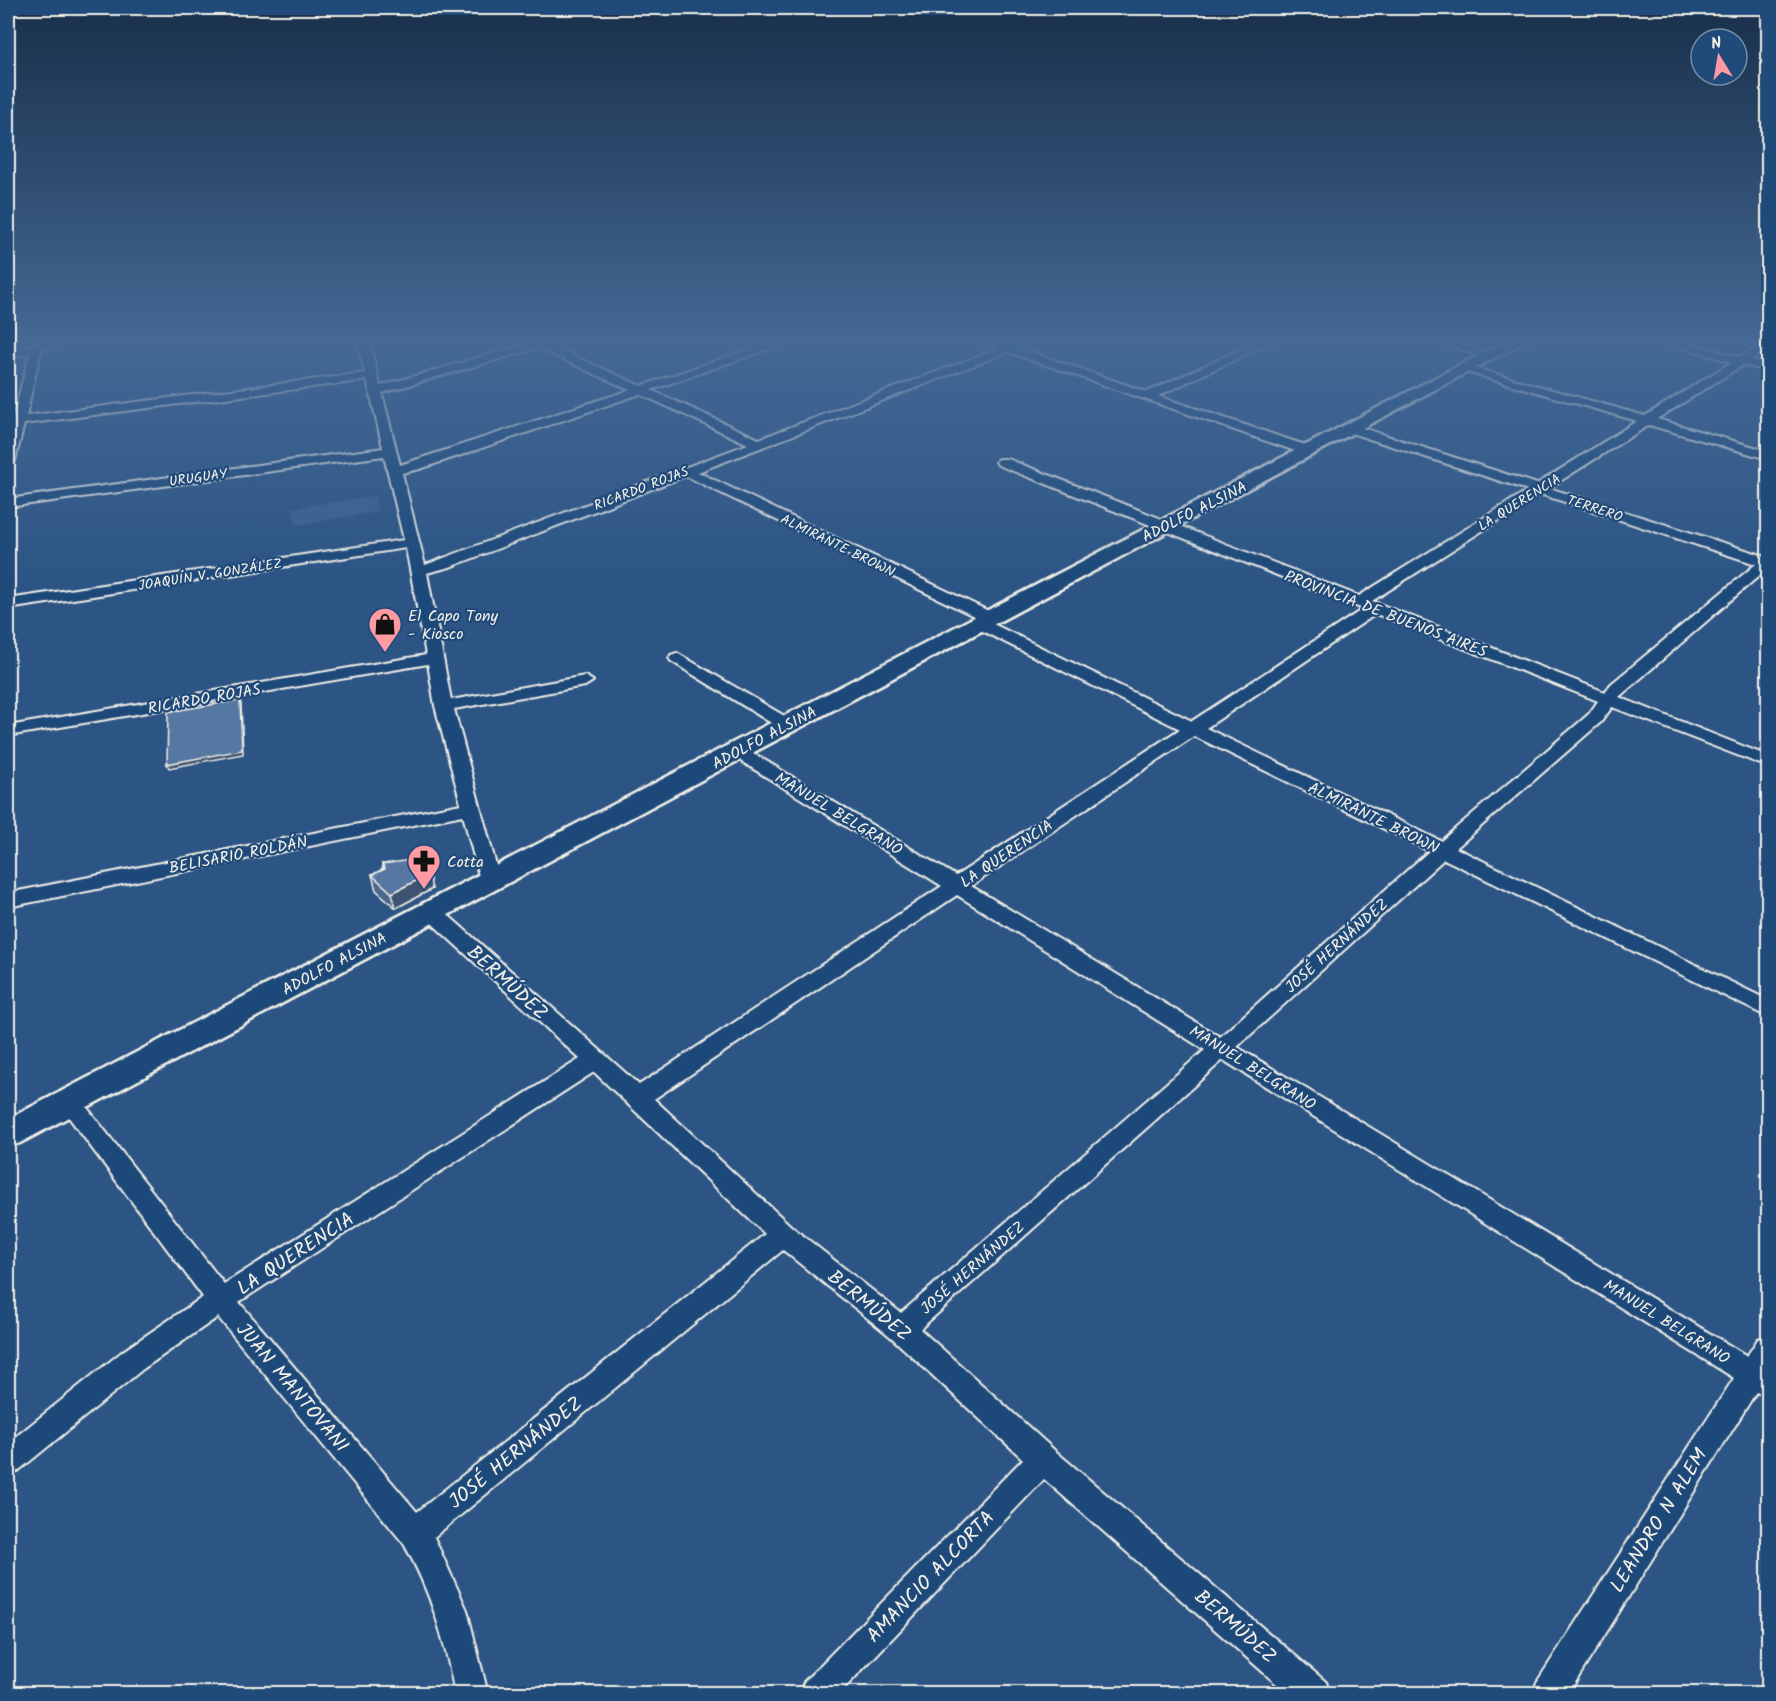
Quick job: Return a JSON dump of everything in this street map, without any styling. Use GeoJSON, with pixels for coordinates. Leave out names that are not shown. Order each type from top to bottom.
{"type":"FeatureCollection","features":[{"type":"Feature","properties":{"kind":"street"},"geometry":{"type":"LineString","coordinates":[[381,419],[413,543],[444,706],[469,808],[490,880]]}},
{"type":"Feature","properties":{"kind":"street"},"geometry":{"type":"LineString","coordinates":[[394,470],[415,466],[554,419]]}},
{"type":"Feature","properties":{"kind":"street"},"geometry":{"type":"LineString","coordinates":[[703,419],[757,443]]}},
{"type":"Feature","properties":{"kind":"street","name":"RICARDO ROJAS"},"geometry":{"type":"LineString","coordinates":[[419,571],[445,564],[820,419]]}},
{"type":"Feature","properties":{"kind":"street"},"geometry":{"type":"LineString","coordinates":[[1216,419],[1310,451]]}},
{"type":"Feature","properties":{"kind":"street","name":"ADOLFO ALSINA"},"geometry":{"type":"LineString","coordinates":[[8,1134],[1164,526],[1371,419]]}},
{"type":"Feature","properties":{"kind":"street"},"geometry":{"type":"LineString","coordinates":[[1646,420],[1768,455]]}},
{"type":"Feature","properties":{"kind":"street","name":"LA QUERENCIA"},"geometry":{"type":"LineString","coordinates":[[638,1098],[1191,728],[1367,605],[1646,420]]}},
{"type":"Feature","properties":{"kind":"street"},"geometry":{"type":"LineString","coordinates":[[8,461],[12,421]]}},
{"type":"Feature","properties":{"kind":"street","name":"TERRERO"},"geometry":{"type":"LineString","coordinates":[[1353,429],[1768,562]]}},
{"type":"Feature","properties":{"kind":"street","name":"URUGUAY"},"geometry":{"type":"LineString","coordinates":[[8,503],[389,451]]}},
{"type":"Feature","properties":{"kind":"street","name":"PROVINCIA DE BUENOS AIRES"},"geometry":{"type":"LineString","coordinates":[[1003,462],[1768,762]]}},
{"type":"Feature","properties":{"kind":"street","name":"ALMIRANTE BROWN"},"geometry":{"type":"LineString","coordinates":[[685,471],[985,621],[1191,728],[1768,1009]]}},
{"type":"Feature","properties":{"kind":"street","name":"JOAQUÍN V. GONZÁLEZ"},"geometry":{"type":"LineString","coordinates":[[8,604],[413,543]]}},
{"type":"Feature","properties":{"kind":"street","name":"JOSÉ HERNÁNDEZ"},"geometry":{"type":"LineString","coordinates":[[901,1329],[1222,1048],[1442,850],[1595,718],[1617,688],[1768,562]]}},
{"type":"Feature","properties":{"kind":"street","name":"RICARDO ROJAS"},"geometry":{"type":"LineString","coordinates":[[8,731],[436,658]]}},
{"type":"Feature","properties":{"kind":"street"},"geometry":{"type":"LineString","coordinates":[[677,658],[787,725]]}},
{"type":"Feature","properties":{"kind":"street"},"geometry":{"type":"LineString","coordinates":[[444,706],[585,681]]}},
{"type":"Feature","properties":{"kind":"street","name":"MANUEL BELGRANO"},"geometry":{"type":"LineString","coordinates":[[737,751],[1760,1378]]}},
{"type":"Feature","properties":{"kind":"street","name":"BELISARIO ROLDÁN"},"geometry":{"type":"LineString","coordinates":[[8,900],[469,808]]}},
{"type":"Feature","properties":{"kind":"street","name":"BERMÚDEZ"},"geometry":{"type":"LineString","coordinates":[[432,912],[638,1098],[783,1235],[901,1329],[1043,1459],[1314,1694]]}},
{"type":"Feature","properties":{"kind":"street","name":"LA QUERENCIA"},"geometry":{"type":"LineString","coordinates":[[8,1461],[133,1360],[222,1300],[595,1060]]}},
{"type":"Feature","properties":{"kind":"street","name":"JUAN MANTOVANI"},"geometry":{"type":"LineString","coordinates":[[70,1102],[222,1300],[415,1533],[436,1567],[450,1601],[464,1651],[472,1694]]}},
{"type":"Feature","properties":{"kind":"street","name":"JOSÉ HERNÁNDEZ"},"geometry":{"type":"LineString","coordinates":[[415,1533],[783,1235]]}},
{"type":"Feature","properties":{"kind":"street","name":"LEANDRO N ALEM"},"geometry":{"type":"LineString","coordinates":[[1549,1694],[1760,1378],[1768,1348]]}},
{"type":"Feature","properties":{"kind":"street","name":"AMANCIO ALCORTA"},"geometry":{"type":"LineString","coordinates":[[816,1694],[1043,1459]]}},
{"type":"Feature","properties":{"kind":"shaded area"},"geometry":{"type":"Polygon","coordinates":[[[374,496],[378,512],[296,525],[293,508],[374,496]]]}},
{"type":"Feature","properties":{"kind":"building"},"geometry":{"type":"Polygon","coordinates":[[[240,700],[242,750],[167,764],[168,712],[240,700]]]}},
{"type":"Feature","properties":{"kind":"building"},"geometry":{"type":"Polygon","coordinates":[[[412,860],[429,874],[392,893],[372,875],[385,869],[382,864],[412,860]]]}},
{"type":"Feature","properties":{"kind":"place","name":"El Capo Tony - Kiosco"},"geometry":{"type":"Point","coordinates":[385,653]}},
{"type":"Feature","properties":{"kind":"place","name":"Cotta"},"geometry":{"type":"Point","coordinates":[424,890]}}]}
